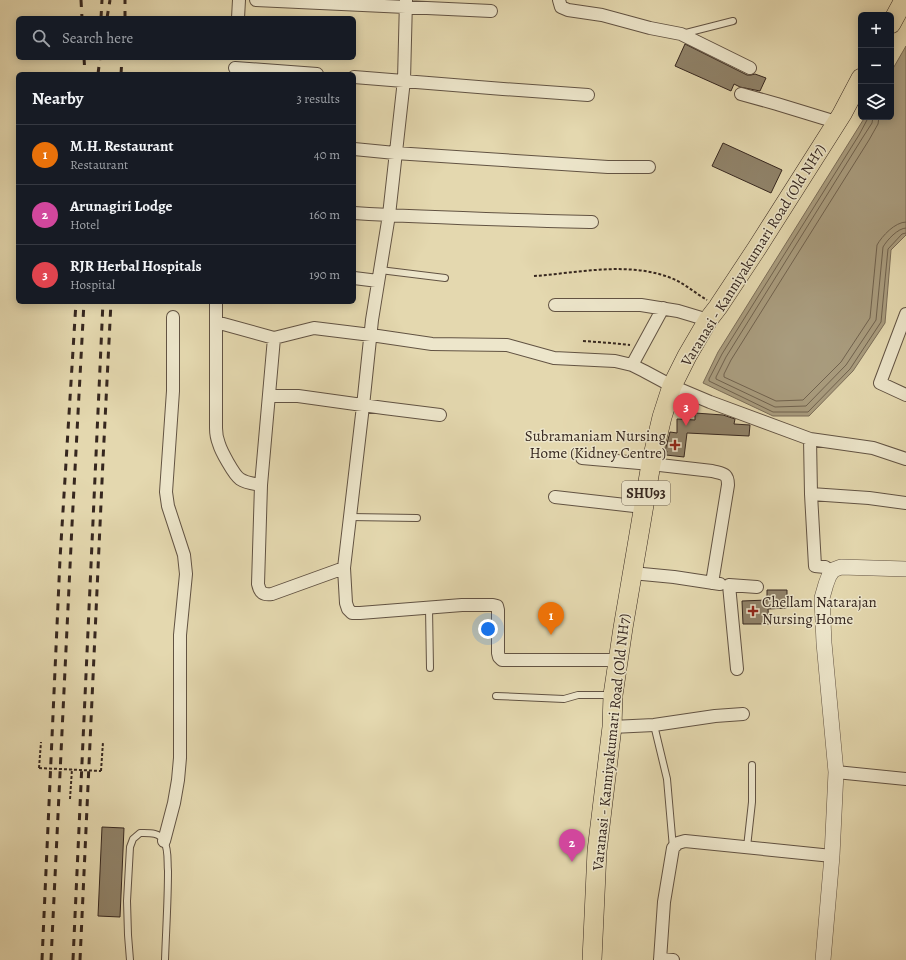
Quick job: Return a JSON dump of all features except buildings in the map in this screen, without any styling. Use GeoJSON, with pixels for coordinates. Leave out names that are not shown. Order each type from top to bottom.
{"type":"FeatureCollection","features":[{"type":"Feature","properties":{"kind":"main road"},"geometry":{"type":"LineString","coordinates":[[894,18],[904,0]]}},
{"type":"Feature","properties":{"kind":"main road","name":"Varanasi - Kanniyakumari Road (Old NH7)"},"geometry":{"type":"LineString","coordinates":[[592,960],[597,851],[612,727],[613,695],[651,464],[662,417],[672,386],[687,356],[713,314],[758,248],[836,122],[858,83]]}},
{"type":"Feature","properties":{"kind":"street"},"geometry":{"type":"LineString","coordinates":[[238,16],[239,0]]}},
{"type":"Feature","properties":{"kind":"street"},"geometry":{"type":"LineString","coordinates":[[256,0],[406,3],[491,11]]}},
{"type":"Feature","properties":{"kind":"street"},"geometry":{"type":"LineString","coordinates":[[559,0],[561,7],[568,10],[602,14],[650,28],[681,34],[750,68]]}},
{"type":"Feature","properties":{"kind":"street"},"geometry":{"type":"LineString","coordinates":[[406,3],[404,80],[388,215],[371,335],[344,568],[346,603],[348,609],[352,613],[462,605],[493,605],[497,606],[498,610],[498,657],[502,660],[618,660]]}},
{"type":"Feature","properties":{"kind":"street"},"geometry":{"type":"LineString","coordinates":[[235,67],[294,72]]}},
{"type":"Feature","properties":{"kind":"street"},"geometry":{"type":"LineString","coordinates":[[356,77],[588,95]]}},
{"type":"Feature","properties":{"kind":"street"},"geometry":{"type":"LineString","coordinates":[[741,94],[836,122]]}},
{"type":"Feature","properties":{"kind":"street"},"geometry":{"type":"LineString","coordinates":[[356,149],[608,167],[650,167]]}},
{"type":"Feature","properties":{"kind":"street"},"geometry":{"type":"LineString","coordinates":[[356,213],[592,222]]}},
{"type":"Feature","properties":{"kind":"street"},"geometry":{"type":"LineString","coordinates":[[356,278],[379,275]]}},
{"type":"Feature","properties":{"kind":"street"},"geometry":{"type":"LineString","coordinates":[[216,304],[217,436],[220,446],[235,474],[240,479],[248,483],[261,485]]}},
{"type":"Feature","properties":{"kind":"street"},"geometry":{"type":"LineString","coordinates":[[555,305],[641,305],[678,311],[713,314]]}},
{"type":"Feature","properties":{"kind":"street"},"geometry":{"type":"LineString","coordinates":[[632,365],[663,308]]}},
{"type":"Feature","properties":{"kind":"street"},"geometry":{"type":"LineString","coordinates":[[906,314],[903,331],[880,383],[906,395]]}},
{"type":"Feature","properties":{"kind":"street"},"geometry":{"type":"LineString","coordinates":[[164,841],[174,804],[180,758],[180,635],[186,574],[184,555],[168,506],[166,492],[173,391],[173,318]]}},
{"type":"Feature","properties":{"kind":"street"},"geometry":{"type":"LineString","coordinates":[[216,322],[274,338],[314,328],[432,344],[507,345],[554,358],[615,362],[632,365],[672,386],[740,414],[810,439],[873,448],[906,459]]}},
{"type":"Feature","properties":{"kind":"street"},"geometry":{"type":"LineString","coordinates":[[274,338],[261,485],[259,590],[266,594],[272,594],[344,568]]}},
{"type":"Feature","properties":{"kind":"street"},"geometry":{"type":"LineString","coordinates":[[269,396],[298,396],[363,406],[440,415]]}},
{"type":"Feature","properties":{"kind":"street"},"geometry":{"type":"LineString","coordinates":[[810,439],[815,566],[825,567],[832,572]]}},
{"type":"Feature","properties":{"kind":"street"},"geometry":{"type":"LineString","coordinates":[[582,458],[712,471],[722,473],[726,476],[728,479],[728,485],[712,583]]}},
{"type":"Feature","properties":{"kind":"street"},"geometry":{"type":"LineString","coordinates":[[811,494],[869,498],[906,503]]}},
{"type":"Feature","properties":{"kind":"street"},"geometry":{"type":"LineString","coordinates":[[555,497],[644,507]]}},
{"type":"Feature","properties":{"kind":"street"},"geometry":{"type":"LineString","coordinates":[[823,960],[832,856],[836,772],[824,643],[822,598],[829,576],[833,570],[841,567],[906,568]]}},
{"type":"Feature","properties":{"kind":"street"},"geometry":{"type":"LineString","coordinates":[[632,573],[674,577],[729,586],[757,587]]}},
{"type":"Feature","properties":{"kind":"street"},"geometry":{"type":"LineString","coordinates":[[729,586],[737,669]]}},
{"type":"Feature","properties":{"kind":"street"},"geometry":{"type":"LineString","coordinates":[[612,727],[654,725],[715,716],[743,714]]}},
{"type":"Feature","properties":{"kind":"street"},"geometry":{"type":"LineString","coordinates":[[836,772],[906,778]]}},
{"type":"Feature","properties":{"kind":"street"},"geometry":{"type":"LineString","coordinates":[[673,960],[660,959],[664,902],[673,848],[678,843],[685,841],[832,856]]}},
{"type":"Feature","properties":{"kind":"lane"},"geometry":{"type":"LineString","coordinates":[[681,34],[733,21]]}},
{"type":"Feature","properties":{"kind":"lane"},"geometry":{"type":"LineString","coordinates":[[379,275],[445,278]]}},
{"type":"Feature","properties":{"kind":"lane"},"geometry":{"type":"LineString","coordinates":[[350,517],[417,518]]}},
{"type":"Feature","properties":{"kind":"lane"},"geometry":{"type":"LineString","coordinates":[[430,608],[430,668]]}},
{"type":"Feature","properties":{"kind":"lane"},"geometry":{"type":"LineString","coordinates":[[496,696],[564,699],[578,695],[613,695]]}},
{"type":"Feature","properties":{"kind":"lane"},"geometry":{"type":"LineString","coordinates":[[654,725],[668,779],[673,848]]}},
{"type":"Feature","properties":{"kind":"lane"},"geometry":{"type":"LineString","coordinates":[[747,847],[752,802],[752,765]]}},
{"type":"Feature","properties":{"kind":"lane"},"geometry":{"type":"LineString","coordinates":[[130,960],[127,902],[130,847],[133,839],[140,833],[152,833],[159,835],[164,841],[167,850],[168,898],[165,960]]}},
{"type":"Feature","properties":{"kind":"path"},"geometry":{"type":"LineString","coordinates":[[534,276],[619,269],[640,271],[670,278],[682,283],[704,299],[713,314]]}},
{"type":"Feature","properties":{"kind":"path"},"geometry":{"type":"LineString","coordinates":[[583,341],[625,344],[641,348]]}},
{"type":"Feature","properties":{"kind":"path"},"geometry":{"type":"LineString","coordinates":[[41,742],[39,768],[101,771],[103,742]]}},
{"type":"Feature","properties":{"kind":"path"},"geometry":{"type":"LineString","coordinates":[[70,799],[72,770]]}},
{"type":"Feature","properties":{"kind":"water"},"geometry":{"type":"Polygon","coordinates":[[[906,46],[906,235],[891,250],[885,323],[853,371],[809,416],[773,416],[703,383],[718,352],[863,120],[894,120],[894,67],[906,46]]]}},
{"type":"Feature","properties":{"kind":"railway"},"geometry":{"type":"LineString","coordinates":[[81,0],[82,16]]}},
{"type":"Feature","properties":{"kind":"railway"},"geometry":{"type":"LineString","coordinates":[[101,16],[102,0]]}},
{"type":"Feature","properties":{"kind":"railway"},"geometry":{"type":"LineString","coordinates":[[107,16],[110,0]]}},
{"type":"Feature","properties":{"kind":"railway"},"geometry":{"type":"LineString","coordinates":[[125,0],[125,16]]}},
{"type":"Feature","properties":{"kind":"railway"},"geometry":{"type":"LineString","coordinates":[[84,60],[85,72]]}},
{"type":"Feature","properties":{"kind":"railway"},"geometry":{"type":"LineString","coordinates":[[98,72],[100,60]]}},
{"type":"Feature","properties":{"kind":"railway"},"geometry":{"type":"LineString","coordinates":[[121,72],[122,60]]}},
{"type":"Feature","properties":{"kind":"railway"},"geometry":{"type":"LineString","coordinates":[[42,960],[60,559],[76,304]]}},
{"type":"Feature","properties":{"kind":"railway"},"geometry":{"type":"LineString","coordinates":[[51,960],[84,304]]}},
{"type":"Feature","properties":{"kind":"railway"},"geometry":{"type":"LineString","coordinates":[[73,960],[103,304]]}},
{"type":"Feature","properties":{"kind":"railway"},"geometry":{"type":"LineString","coordinates":[[80,960],[111,304]]}},
{"type":"Feature","properties":{"kind":"place","name":"RJR Herbal Hospitals"},"geometry":{"type":"Point","coordinates":[686,426]}},
{"type":"Feature","properties":{"kind":"place","name":"Subramaniam Nursing Home (Kidney Centre)"},"geometry":{"type":"Point","coordinates":[675,445]}},
{"type":"Feature","properties":{"kind":"place","name":"Chellam Natarajan Nursing Home"},"geometry":{"type":"Point","coordinates":[753,611]}},
{"type":"Feature","properties":{"kind":"place","name":"M.H. Restaurant"},"geometry":{"type":"Point","coordinates":[551,635]}},
{"type":"Feature","properties":{"kind":"place","name":"Arunagiri Lodge"},"geometry":{"type":"Point","coordinates":[572,862]}}]}
